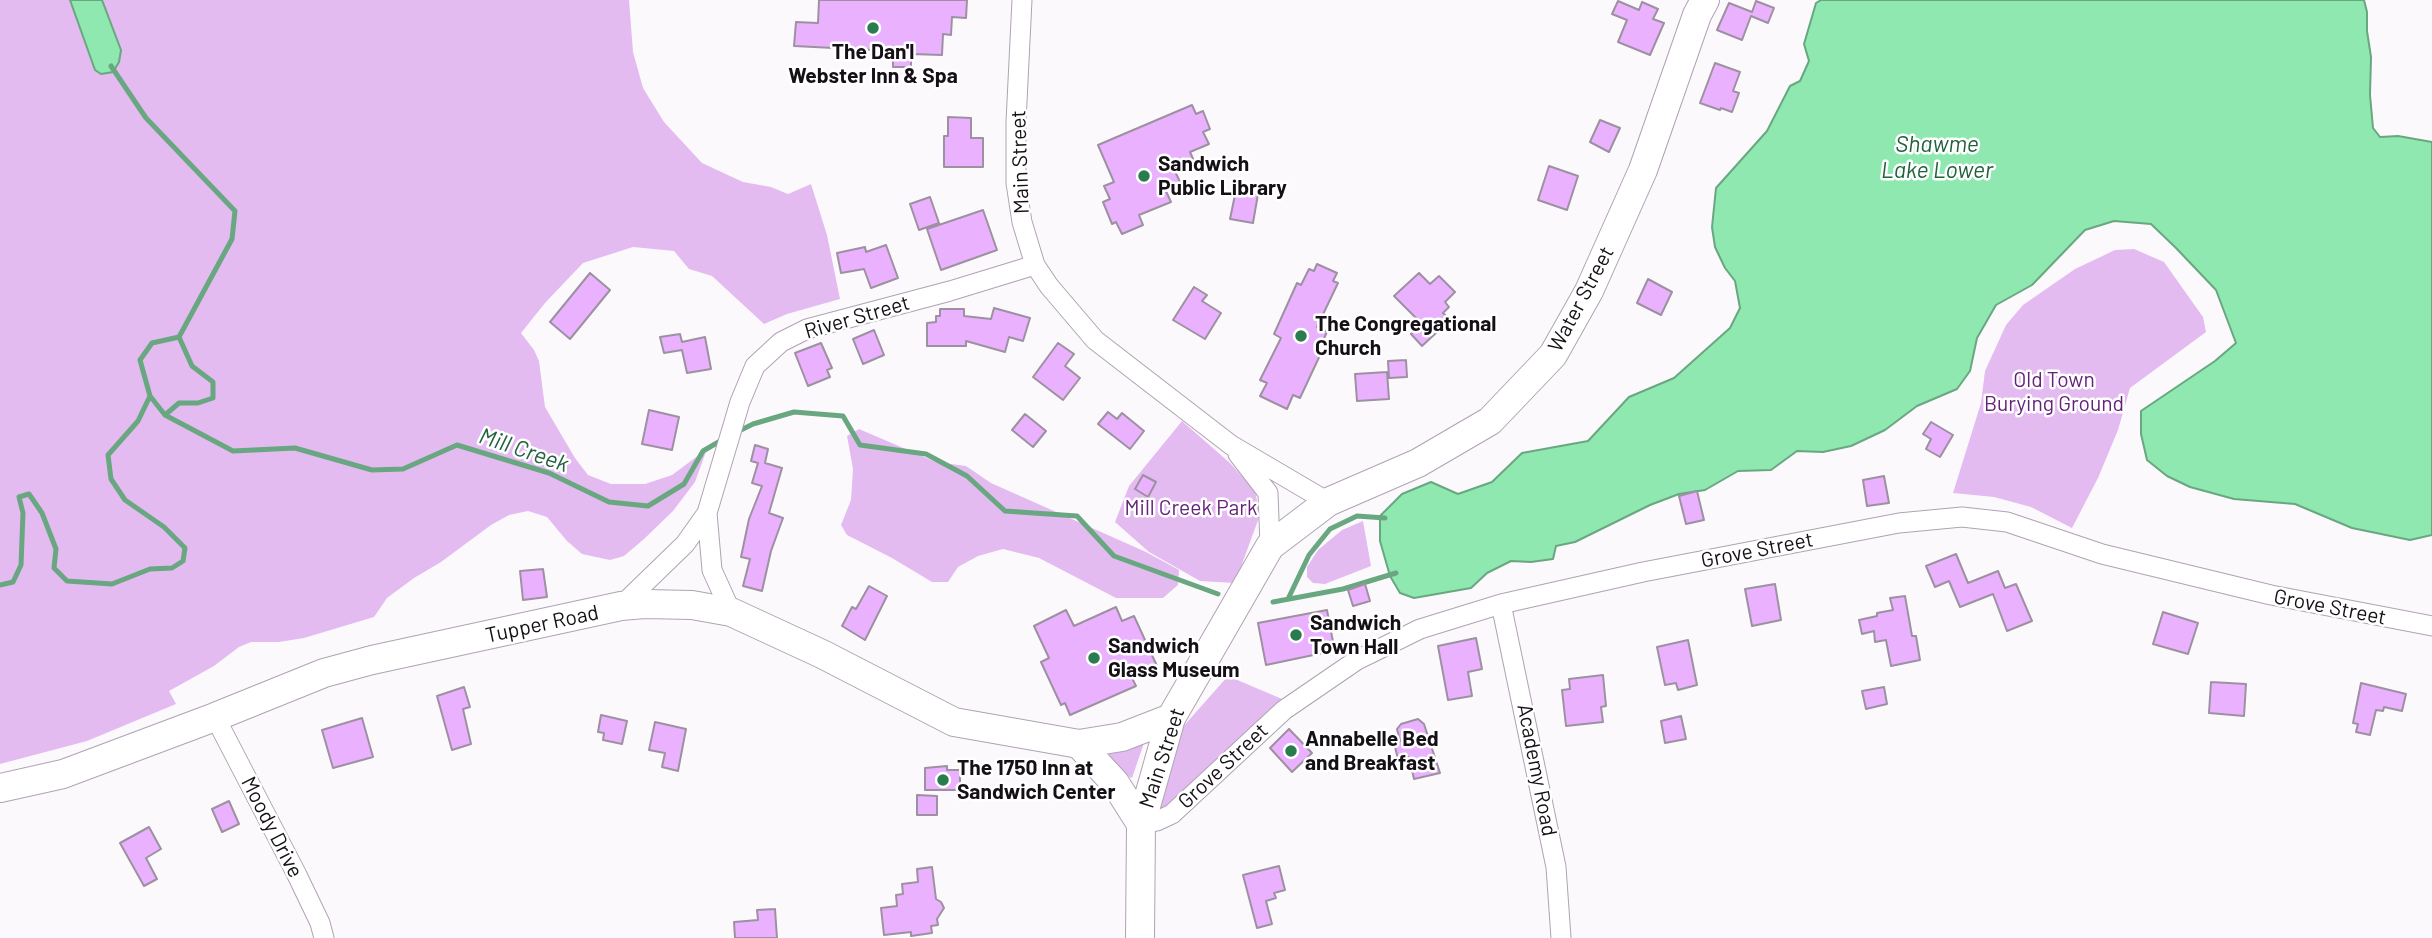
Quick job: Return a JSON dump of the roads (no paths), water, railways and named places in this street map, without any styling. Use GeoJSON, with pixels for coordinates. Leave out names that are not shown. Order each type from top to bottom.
{"type":"FeatureCollection","features":[{"type":"Feature","properties":{"kind":"main road","name":"Water Street"},"geometry":{"type":"LineString","coordinates":[[1270,546],[1328,502],[1418,463],[1490,421],[1553,355],[1589,291],[1643,170],[1704,0]]}},
{"type":"Feature","properties":{"kind":"main road","name":"Main Street"},"geometry":{"type":"LineString","coordinates":[[1140,938],[1141,824],[1171,718],[1270,546]]}},
{"type":"Feature","properties":{"kind":"main road","name":"Tupper Road"},"geometry":{"type":"LineString","coordinates":[[0,788],[63,774],[215,718],[302,680],[372,660],[621,606],[670,603],[731,612],[822,654],[954,722],[1079,744],[1122,737],[1171,718]]}},
{"type":"Feature","properties":{"kind":"main road"},"geometry":{"type":"LineString","coordinates":[[1079,744],[1115,783],[1141,824]]}},
{"type":"Feature","properties":{"kind":"street","name":"Main Street"},"geometry":{"type":"LineString","coordinates":[[1022,0],[1016,183],[1021,222],[1035,265],[1049,286],[1095,340],[1231,445],[1328,502]]}},
{"type":"Feature","properties":{"kind":"street","name":"River Street"},"geometry":{"type":"LineString","coordinates":[[621,606],[685,544],[707,513],[734,422],[755,366],[782,342],[807,329],[1035,265]]}},
{"type":"Feature","properties":{"kind":"street","name":"Main Street"},"geometry":{"type":"LineString","coordinates":[[1231,445],[1268,493],[1270,546]]}},
{"type":"Feature","properties":{"kind":"street","name":"River Street"},"geometry":{"type":"LineString","coordinates":[[707,513],[712,570],[731,612]]}},
{"type":"Feature","properties":{"kind":"street","name":"Grove Street"},"geometry":{"type":"LineString","coordinates":[[1141,824],[1172,814],[1275,718],[1357,660],[1420,629],[1501,604],[1643,572],[1899,523],[1962,517],[2007,522],[2102,554],[2271,595],[2432,626]]}},
{"type":"Feature","properties":{"kind":"street","name":"Academy Road"},"geometry":{"type":"LineString","coordinates":[[1501,604],[1556,867],[1561,938]]}},
{"type":"Feature","properties":{"kind":"street","name":"Moody Drive"},"geometry":{"type":"LineString","coordinates":[[215,718],[297,875],[320,923],[324,938]]}},
{"type":"Feature","properties":{"kind":"water"},"geometry":{"type":"Polygon","coordinates":[[[70,0],[102,0],[121,50],[119,62],[113,72],[101,74],[95,70],[70,0]]]}},
{"type":"Feature","properties":{"kind":"water","name":"Shawme Lake Lower"},"geometry":{"type":"Polygon","coordinates":[[[1821,0],[2364,0],[2371,57],[2373,128],[2380,137],[2398,136],[2432,142],[2432,535],[2410,540],[2352,528],[2295,504],[2234,499],[2190,487],[2167,476],[2147,460],[2141,434],[2141,411],[2215,361],[2236,343],[2216,290],[2176,248],[2151,224],[2114,221],[2085,230],[2032,285],[1996,305],[1977,338],[1970,371],[1957,389],[1917,406],[1885,430],[1851,446],[1823,452],[1797,451],[1771,470],[1738,471],[1705,490],[1679,494],[1650,505],[1575,542],[1556,546],[1553,559],[1511,561],[1487,573],[1471,588],[1414,598],[1400,593],[1390,576],[1380,541],[1380,516],[1402,494],[1431,482],[1458,494],[1492,482],[1522,453],[1588,441],[1629,397],[1674,378],[1730,328],[1740,308],[1735,281],[1715,247],[1712,227],[1716,188],[1767,131],[1790,86],[1800,81],[1809,61],[1804,44],[1816,3],[1821,0]]]}},
{"type":"Feature","properties":{"kind":"waterway","name":"Mill Creek"},"geometry":{"type":"LineString","coordinates":[[111,66],[146,118],[235,211],[232,239],[179,337],[152,343],[140,360],[150,396],[165,415],[233,451],[295,448],[372,470],[403,469],[457,445],[549,473],[609,502],[648,506],[684,484],[703,451],[722,440]]}},
{"type":"Feature","properties":{"kind":"waterway"},"geometry":{"type":"LineString","coordinates":[[165,415],[179,403],[198,403],[213,398],[213,382],[192,366],[179,337]]}},
{"type":"Feature","properties":{"kind":"waterway"},"geometry":{"type":"LineString","coordinates":[[0,585],[13,582],[21,565],[23,513],[19,497],[29,494],[42,513],[56,549],[54,568],[67,581],[112,584],[150,569],[172,568],[183,561],[185,548],[164,527],[125,500],[111,479],[108,455],[138,421],[150,396]]}},
{"type":"Feature","properties":{"kind":"waterway","name":"Mill Creek"},"geometry":{"type":"LineString","coordinates":[[737,432],[753,424],[794,412],[843,416],[860,445],[926,454],[967,476],[1005,511],[1077,516],[1114,556],[1218,594]]}},
{"type":"Feature","properties":{"kind":"waterway"},"geometry":{"type":"LineString","coordinates":[[1288,599],[1309,555],[1330,529],[1357,516],[1385,518]]}},
{"type":"Feature","properties":{"kind":"waterway"},"geometry":{"type":"LineString","coordinates":[[1273,602],[1343,589],[1396,573]]}},
{"type":"Feature","properties":{"kind":"place","name":"The Dan'l Webster Inn & Spa"},"geometry":{"type":"Point","coordinates":[873,28]}},
{"type":"Feature","properties":{"kind":"place","name":"Sandwich Public Library"},"geometry":{"type":"Point","coordinates":[1144,176]}},
{"type":"Feature","properties":{"kind":"place","name":"The Congregational Church"},"geometry":{"type":"Point","coordinates":[1301,336]}},
{"type":"Feature","properties":{"kind":"place","name":"Sandwich Town Hall"},"geometry":{"type":"Point","coordinates":[1296,635]}},
{"type":"Feature","properties":{"kind":"place","name":"Sandwich Glass Museum"},"geometry":{"type":"Point","coordinates":[1094,658]}},
{"type":"Feature","properties":{"kind":"place","name":"Annabelle Bed and Breakfast"},"geometry":{"type":"Point","coordinates":[1291,751]}},
{"type":"Feature","properties":{"kind":"place","name":"The 1750 Inn at Sandwich Center"},"geometry":{"type":"Point","coordinates":[943,780]}},
{"type":"Feature","properties":{"kind":"park label","name":"Old Town Burying Ground"},"geometry":{"type":"Point","coordinates":[2054,392]}},
{"type":"Feature","properties":{"kind":"park label","name":"Mill Creek Park"},"geometry":{"type":"Point","coordinates":[1191,508]}}]}
